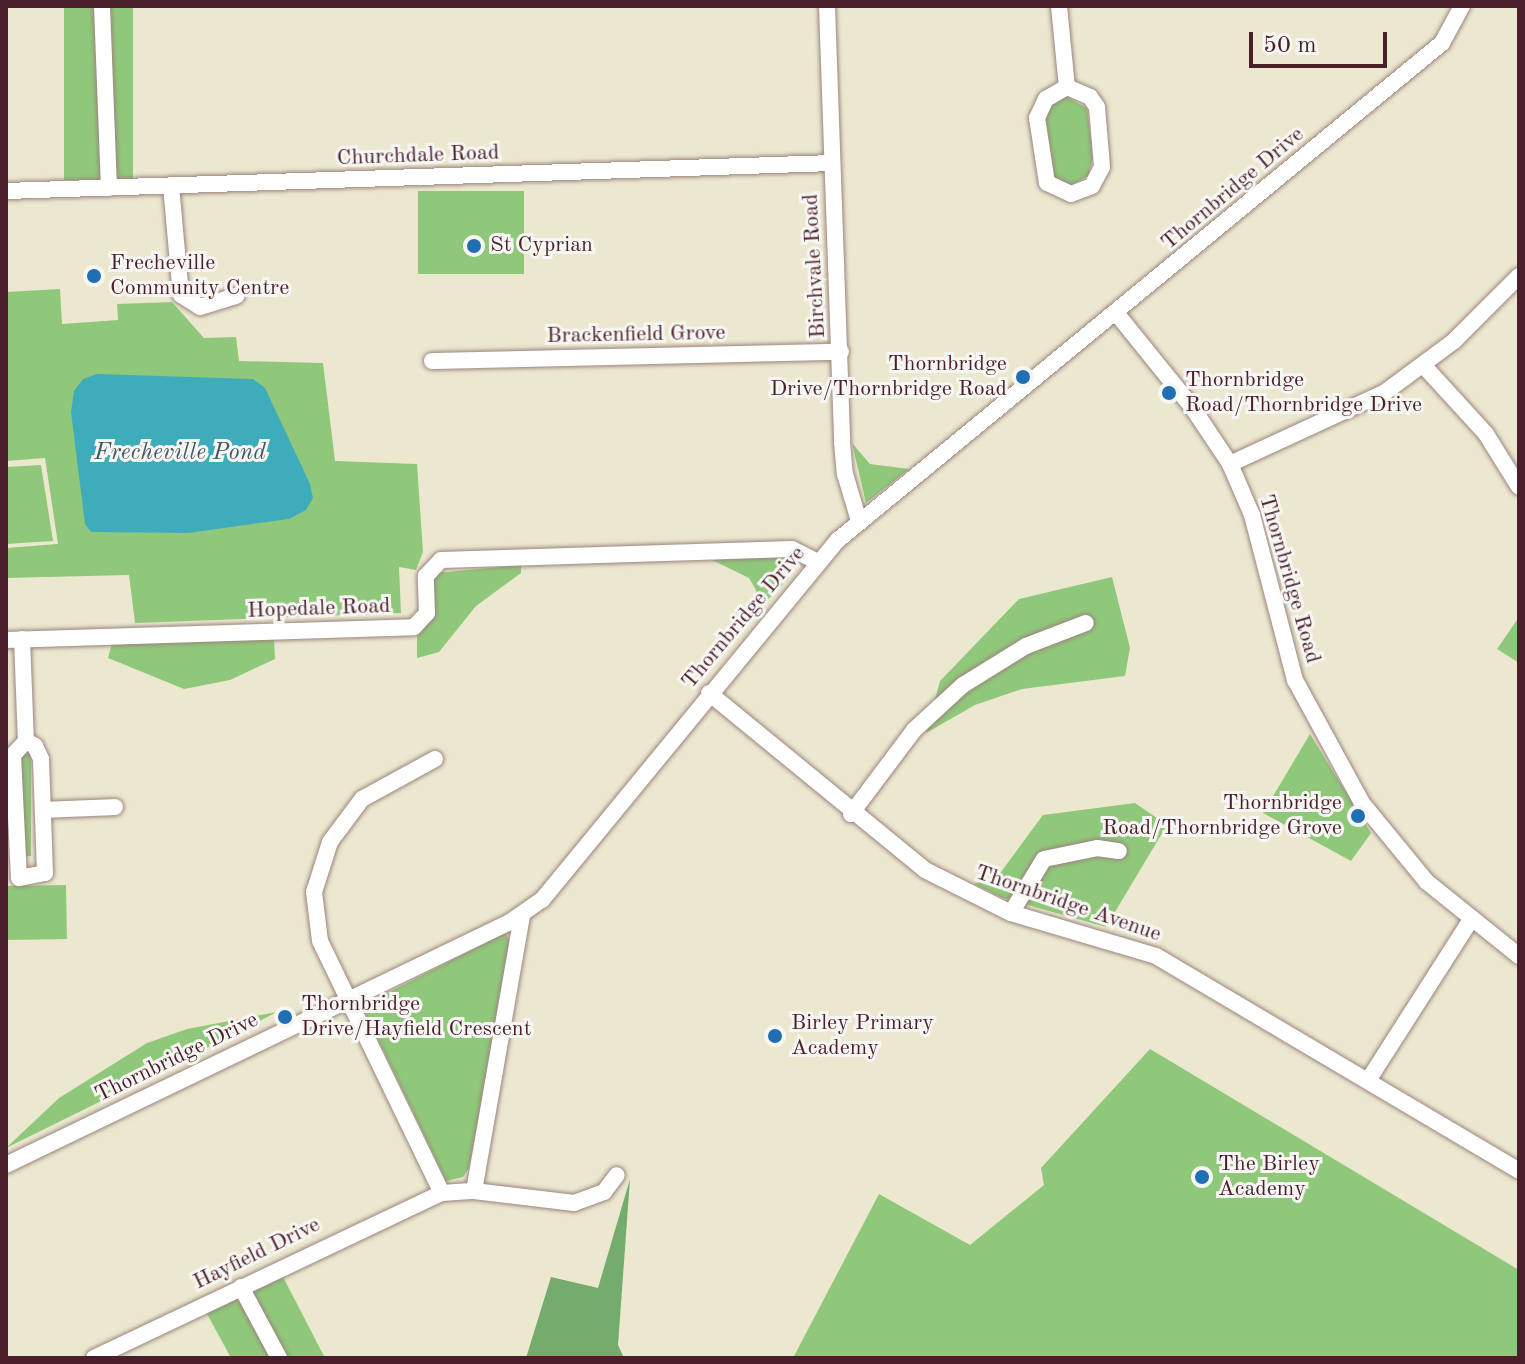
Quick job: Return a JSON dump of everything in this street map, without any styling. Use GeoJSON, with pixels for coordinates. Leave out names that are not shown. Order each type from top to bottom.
{"type":"FeatureCollection","features":[{"type":"Feature","properties":{"kind":"street"},"geometry":{"type":"LineString","coordinates":[[102,6],[109,188]]}},
{"type":"Feature","properties":{"kind":"street","name":"Birchvale Road"},"geometry":{"type":"LineString","coordinates":[[827,6],[845,474],[859,521]]}},
{"type":"Feature","properties":{"kind":"street"},"geometry":{"type":"LineString","coordinates":[[1059,6],[1067,87]]}},
{"type":"Feature","properties":{"kind":"street","name":"Thornbridge Drive"},"geometry":{"type":"LineString","coordinates":[[6,1165],[522,915],[561,882],[709,693],[817,562],[859,521],[1117,314],[1442,43],[1462,6]]}},
{"type":"Feature","properties":{"kind":"street"},"geometry":{"type":"LineString","coordinates":[[1067,87],[1097,107],[1102,167],[1092,186],[1071,194],[1047,183],[1037,118],[1046,99],[1067,87]]}},
{"type":"Feature","properties":{"kind":"street","name":"Churchdale Road"},"geometry":{"type":"LineString","coordinates":[[6,191],[832,163]]}},
{"type":"Feature","properties":{"kind":"street"},"geometry":{"type":"LineString","coordinates":[[171,186],[176,284],[181,295],[200,307],[236,296]]}},
{"type":"Feature","properties":{"kind":"street"},"geometry":{"type":"LineString","coordinates":[[1230,464],[1336,419],[1424,366],[1519,276]]}},
{"type":"Feature","properties":{"kind":"street","name":"Thornbridge Road"},"geometry":{"type":"LineString","coordinates":[[1117,314],[1192,407],[1230,464],[1252,515],[1295,680],[1332,753],[1362,803],[1397,847],[1470,921],[1519,956]]}},
{"type":"Feature","properties":{"kind":"street","name":"Brackenfield Grove"},"geometry":{"type":"LineString","coordinates":[[432,361],[841,352]]}},
{"type":"Feature","properties":{"kind":"street"},"geometry":{"type":"LineString","coordinates":[[1424,366],[1486,434],[1519,487]]}},
{"type":"Feature","properties":{"kind":"street","name":"Hopedale Road"},"geometry":{"type":"LineString","coordinates":[[14,640],[414,627],[427,613],[426,576],[441,560],[792,549],[817,562]]}},
{"type":"Feature","properties":{"kind":"street"},"geometry":{"type":"LineString","coordinates":[[851,814],[914,730],[963,685],[1026,646],[1086,623]]}},
{"type":"Feature","properties":{"kind":"street"},"geometry":{"type":"LineString","coordinates":[[14,640],[26,741],[13,755],[19,878],[45,873],[41,759],[35,746],[26,741]]}},
{"type":"Feature","properties":{"kind":"street","name":"Thornbridge Avenue"},"geometry":{"type":"LineString","coordinates":[[709,693],[851,814],[925,870],[1011,913],[1115,940],[1156,956],[1369,1079],[1519,1171]]}},
{"type":"Feature","properties":{"kind":"street"},"geometry":{"type":"LineString","coordinates":[[435,759],[362,799],[320,863],[314,917],[347,1001],[442,1193],[474,1191],[574,1203],[604,1192],[617,1175]]}},
{"type":"Feature","properties":{"kind":"street"},"geometry":{"type":"LineString","coordinates":[[43,810],[115,807]]}},
{"type":"Feature","properties":{"kind":"street"},"geometry":{"type":"LineString","coordinates":[[1011,913],[1044,859],[1097,848],[1119,851]]}},
{"type":"Feature","properties":{"kind":"street"},"geometry":{"type":"LineString","coordinates":[[474,1191],[522,915]]}},
{"type":"Feature","properties":{"kind":"street"},"geometry":{"type":"LineString","coordinates":[[1369,1079],[1470,921]]}},
{"type":"Feature","properties":{"kind":"street","name":"Hayfield Drive"},"geometry":{"type":"LineString","coordinates":[[94,1358],[442,1193]]}},
{"type":"Feature","properties":{"kind":"street"},"geometry":{"type":"LineString","coordinates":[[241,1287],[279,1358]]}},
{"type":"Feature","properties":{"kind":"green space"},"geometry":{"type":"Polygon","coordinates":[[[64,6],[133,6],[133,180],[64,180],[64,6]]]}},
{"type":"Feature","properties":{"kind":"green space"},"geometry":{"type":"Polygon","coordinates":[[[1063,95],[1087,108],[1093,158],[1088,176],[1066,188],[1051,175],[1045,114],[1063,95]]]}},
{"type":"Feature","properties":{"kind":"green space"},"geometry":{"type":"Polygon","coordinates":[[[418,191],[524,191],[524,274],[418,274],[418,191]]]}},
{"type":"Feature","properties":{"kind":"green space"},"geometry":{"type":"Polygon","coordinates":[[[60,289],[62,324],[118,320],[117,304],[172,302],[204,338],[236,337],[239,361],[323,363],[335,461],[417,464],[423,552],[416,570],[399,567],[401,613],[135,623],[129,575],[6,578],[6,548],[58,544],[45,458],[6,461],[6,292],[60,289]]]}},
{"type":"Feature","properties":{"kind":"green space"},"geometry":{"type":"Polygon","coordinates":[[[852,443],[870,464],[909,469],[866,503],[852,443]]]}},
{"type":"Feature","properties":{"kind":"green space"},"geometry":{"type":"Polygon","coordinates":[[[41,465],[53,541],[6,544],[6,467],[41,465]]]}},
{"type":"Feature","properties":{"kind":"green space"},"geometry":{"type":"Polygon","coordinates":[[[785,556],[789,578],[754,614],[756,590],[749,578],[712,560],[785,556]]]}},
{"type":"Feature","properties":{"kind":"green space"},"geometry":{"type":"Polygon","coordinates":[[[521,565],[521,573],[476,606],[439,652],[417,658],[417,633],[436,573],[521,565]]]}},
{"type":"Feature","properties":{"kind":"green space"},"geometry":{"type":"Polygon","coordinates":[[[1112,577],[1130,648],[1125,676],[1022,689],[975,705],[926,733],[940,681],[1019,599],[1112,577]]]}},
{"type":"Feature","properties":{"kind":"green space"},"geometry":{"type":"Polygon","coordinates":[[[1519,617],[1519,663],[1497,649],[1519,617]]]}},
{"type":"Feature","properties":{"kind":"green space"},"geometry":{"type":"Polygon","coordinates":[[[274,639],[275,659],[230,680],[184,689],[108,658],[112,643],[274,639]]]}},
{"type":"Feature","properties":{"kind":"green space"},"geometry":{"type":"Polygon","coordinates":[[[1310,734],[1371,833],[1351,861],[1263,813],[1310,734]]]}},
{"type":"Feature","properties":{"kind":"green space"},"geometry":{"type":"Polygon","coordinates":[[[21,754],[31,754],[31,856],[21,856],[21,754]]]}},
{"type":"Feature","properties":{"kind":"green space"},"geometry":{"type":"Polygon","coordinates":[[[1135,803],[1167,825],[1106,927],[1003,898],[974,884],[998,876],[1043,815],[1135,803]]]}},
{"type":"Feature","properties":{"kind":"green space"},"geometry":{"type":"Polygon","coordinates":[[[66,885],[67,939],[7,940],[6,886],[66,885]]]}},
{"type":"Feature","properties":{"kind":"green space"},"geometry":{"type":"Polygon","coordinates":[[[505,933],[512,945],[469,1168],[463,1177],[446,1181],[362,1006],[505,933]]]}},
{"type":"Feature","properties":{"kind":"green space"},"geometry":{"type":"Polygon","coordinates":[[[277,1012],[6,1148],[59,1098],[147,1043],[187,1029],[277,1012]]]}},
{"type":"Feature","properties":{"kind":"green space","name":"The Birley Academy"},"geometry":{"type":"Polygon","coordinates":[[[1150,1049],[1519,1270],[1519,1358],[793,1358],[879,1194],[970,1245],[1044,1185],[1041,1168],[1150,1049]]]}},
{"type":"Feature","properties":{"kind":"green space"},"geometry":{"type":"Polygon","coordinates":[[[630,1179],[618,1345],[624,1358],[526,1358],[551,1277],[598,1288],[630,1179]]]}},
{"type":"Feature","properties":{"kind":"green space"},"geometry":{"type":"Polygon","coordinates":[[[281,1273],[325,1358],[231,1358],[206,1312],[281,1273]]]}},
{"type":"Feature","properties":{"kind":"water","name":"Frecheville Pond"},"geometry":{"type":"Polygon","coordinates":[[[97,374],[253,379],[265,388],[310,484],[313,498],[306,510],[289,519],[188,533],[91,532],[85,524],[71,412],[74,391],[83,379],[97,374]]]}},
{"type":"Feature","properties":{"kind":"place","name":"St Cyprian"},"geometry":{"type":"Point","coordinates":[474,246]}},
{"type":"Feature","properties":{"kind":"place","name":"Frecheville Community Centre"},"geometry":{"type":"Point","coordinates":[94,276]}},
{"type":"Feature","properties":{"kind":"place","name":"Thornbridge Drive/Thornbridge Road"},"geometry":{"type":"Point","coordinates":[1023,377]}},
{"type":"Feature","properties":{"kind":"place","name":"Thornbridge Road/Thornbridge Drive"},"geometry":{"type":"Point","coordinates":[1169,393]}},
{"type":"Feature","properties":{"kind":"place","name":"Thornbridge Road/Thornbridge Grove"},"geometry":{"type":"Point","coordinates":[1358,816]}},
{"type":"Feature","properties":{"kind":"place","name":"Thornbridge Drive/Hayfield Crescent"},"geometry":{"type":"Point","coordinates":[285,1017]}},
{"type":"Feature","properties":{"kind":"place","name":"Birley Primary Academy"},"geometry":{"type":"Point","coordinates":[775,1036]}},
{"type":"Feature","properties":{"kind":"place","name":"The Birley Academy"},"geometry":{"type":"Point","coordinates":[1202,1177]}}]}
